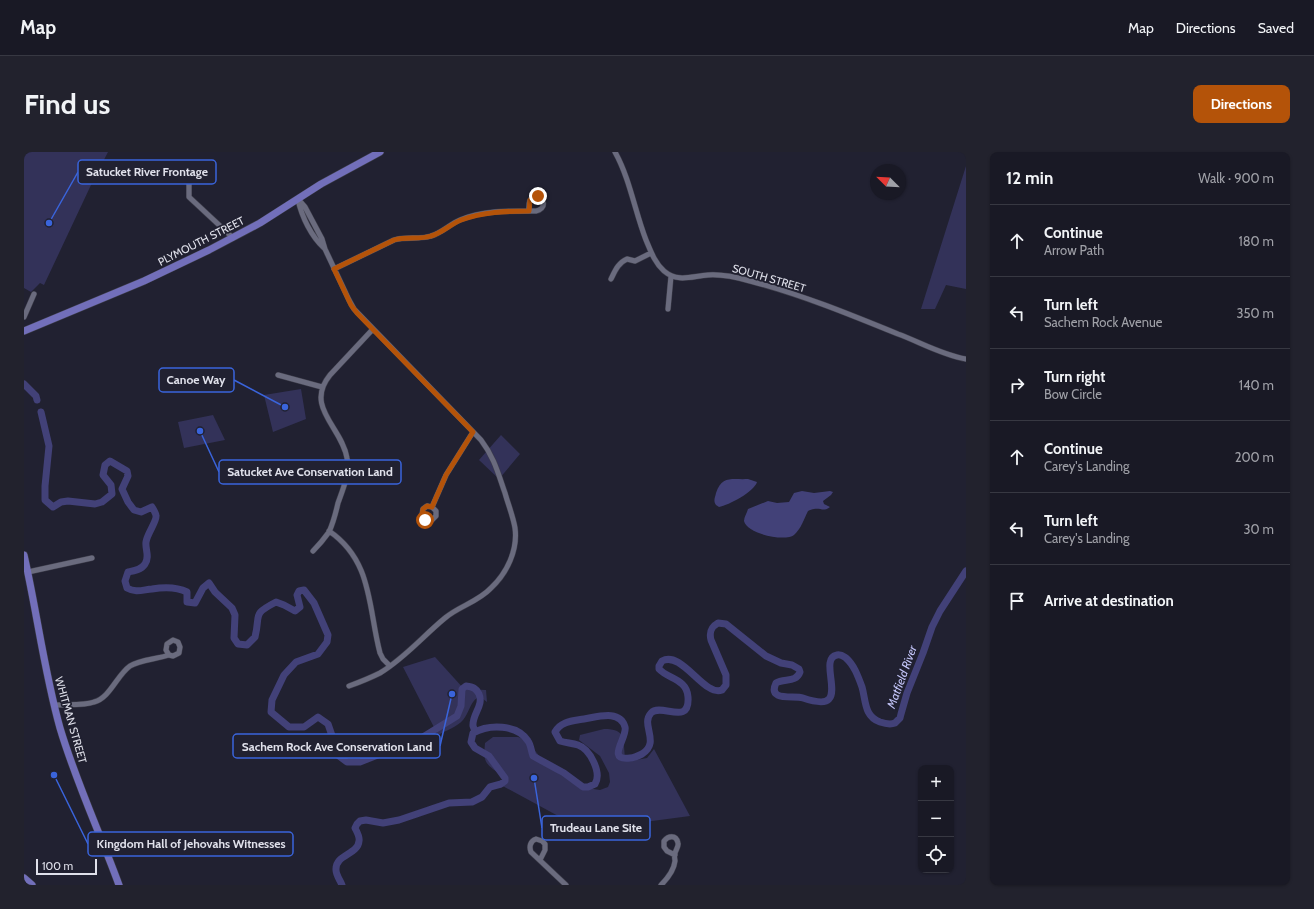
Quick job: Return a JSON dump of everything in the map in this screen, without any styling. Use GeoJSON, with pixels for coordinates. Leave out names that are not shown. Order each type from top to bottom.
{"type":"FeatureCollection","features":[{"type":"Feature","properties":{"kind":"main road","name":"PLYMOUTH STREET"},"geometry":{"type":"LineString","coordinates":[[24,331],[188,261],[260,223],[332,178],[380,152]]}},
{"type":"Feature","properties":{"kind":"main road","name":"WHITMAN STREET"},"geometry":{"type":"LineString","coordinates":[[24,555],[47,677],[60,728],[119,885]]}},
{"type":"Feature","properties":{"kind":"main road"},"geometry":{"type":"LineString","coordinates":[[24,878],[32,885]]}},
{"type":"Feature","properties":{"kind":"street"},"geometry":{"type":"LineString","coordinates":[[615,152],[651,253],[659,266],[671,276],[668,309]]}},
{"type":"Feature","properties":{"kind":"street"},"geometry":{"type":"LineString","coordinates":[[189,168],[189,197],[233,238]]}},
{"type":"Feature","properties":{"kind":"street"},"geometry":{"type":"LineString","coordinates":[[298,199],[305,207],[322,239],[324,249],[351,305],[488,449],[496,465],[515,529],[515,542],[512,554],[497,583],[487,593],[474,602],[449,615],[413,648],[390,666],[374,676],[349,686]]}},
{"type":"Feature","properties":{"kind":"street"},"geometry":{"type":"LineString","coordinates":[[334,269],[394,240],[401,238],[414,239],[432,236],[455,223],[472,217],[504,211],[529,211]]}},
{"type":"Feature","properties":{"kind":"street"},"geometry":{"type":"LineString","coordinates":[[611,279],[623,261],[627,259],[635,261],[651,253]]}},
{"type":"Feature","properties":{"kind":"street","name":"SOUTH STREET"},"geometry":{"type":"LineString","coordinates":[[671,276],[686,279],[707,275],[740,278],[768,286],[854,317],[945,353],[966,359]]}},
{"type":"Feature","properties":{"kind":"street"},"geometry":{"type":"LineString","coordinates":[[24,317],[34,294]]}},
{"type":"Feature","properties":{"kind":"street"},"geometry":{"type":"LineString","coordinates":[[313,551],[329,530],[346,478],[348,462],[344,448],[323,410],[320,399],[322,387],[340,363],[373,329]]}},
{"type":"Feature","properties":{"kind":"street"},"geometry":{"type":"LineString","coordinates":[[278,375],[322,387]]}},
{"type":"Feature","properties":{"kind":"street"},"geometry":{"type":"LineString","coordinates":[[432,507],[446,475],[473,432]]}},
{"type":"Feature","properties":{"kind":"street"},"geometry":{"type":"LineString","coordinates":[[329,530],[339,537],[345,544],[360,568],[367,587],[380,653],[383,659],[390,666]]}},
{"type":"Feature","properties":{"kind":"street"},"geometry":{"type":"LineString","coordinates":[[28,572],[92,558]]}},
{"type":"Feature","properties":{"kind":"street"},"geometry":{"type":"LineString","coordinates":[[54,705],[95,702],[103,697],[122,674],[132,665],[168,655]]}},
{"type":"Feature","properties":{"kind":"street"},"geometry":{"type":"LineString","coordinates":[[663,884],[673,866],[675,854]]}},
{"type":"Feature","properties":{"kind":"street"},"geometry":{"type":"LineString","coordinates":[[540,860],[566,885]]}},
{"type":"Feature","properties":{"kind":"shaded area"},"geometry":{"type":"Polygon","coordinates":[[[24,152],[108,152],[44,285],[40,283],[31,292],[24,288],[24,152]]]}},
{"type":"Feature","properties":{"kind":"shaded area"},"geometry":{"type":"Polygon","coordinates":[[[966,166],[966,289],[946,285],[935,309],[921,309],[966,166]]]}},
{"type":"Feature","properties":{"kind":"shaded area"},"geometry":{"type":"Polygon","coordinates":[[[301,389],[306,419],[273,432],[264,395],[301,389]]]}},
{"type":"Feature","properties":{"kind":"shaded area"},"geometry":{"type":"Polygon","coordinates":[[[213,415],[225,440],[184,448],[178,422],[213,415]]]}},
{"type":"Feature","properties":{"kind":"shaded area"},"geometry":{"type":"Polygon","coordinates":[[[501,435],[520,454],[499,479],[479,460],[501,435]]]}},
{"type":"Feature","properties":{"kind":"shaded area"},"geometry":{"type":"Polygon","coordinates":[[[732,479],[748,479],[757,482],[751,490],[741,498],[729,504],[719,507],[716,505],[716,493],[721,483],[732,479]]]}},
{"type":"Feature","properties":{"kind":"shaded area"},"geometry":{"type":"Polygon","coordinates":[[[802,491],[814,493],[833,492],[823,501],[824,504],[830,507],[824,510],[813,509],[808,511],[794,535],[783,538],[767,536],[752,530],[744,521],[748,509],[768,501],[777,503],[789,502],[794,493],[802,491]]]}},
{"type":"Feature","properties":{"kind":"shaded area"},"geometry":{"type":"Polygon","coordinates":[[[435,657],[464,689],[486,690],[487,702],[483,699],[477,698],[461,722],[455,727],[438,735],[403,667],[435,657]]]}},
{"type":"Feature","properties":{"kind":"shaded area"},"geometry":{"type":"Polygon","coordinates":[[[604,729],[611,729],[620,733],[623,740],[625,757],[631,761],[647,758],[654,749],[690,816],[584,830],[499,784],[502,780],[502,776],[489,766],[485,760],[485,743],[493,737],[518,737],[526,740],[541,758],[559,774],[587,788],[600,790],[608,787],[610,782],[609,773],[600,756],[579,740],[580,735],[604,729]]]}},
{"type":"Feature","properties":{"kind":"waterway"},"geometry":{"type":"LineString","coordinates":[[24,384],[36,396],[37,400]]}},
{"type":"Feature","properties":{"kind":"waterway"},"geometry":{"type":"LineString","coordinates":[[41,412],[49,446],[45,500],[53,507],[61,502],[68,501],[95,504],[102,502],[112,494],[111,485],[103,475],[105,465],[110,461],[127,471],[128,476],[122,489],[128,502],[134,510],[141,512],[152,507],[155,512],[156,518],[146,542],[146,561],[139,569],[128,572],[125,581],[127,588],[136,591],[161,588],[179,589],[187,592],[187,602],[195,603],[203,588],[209,583],[215,592],[232,608],[235,615],[234,638],[238,644],[247,645],[255,637],[258,616],[263,610],[276,602],[295,611],[300,607],[297,595],[299,591],[304,590],[314,603],[328,635],[327,642],[318,654],[296,662],[284,675],[272,700],[271,712],[289,727],[304,727],[318,717],[328,724],[339,756],[347,762],[360,762],[423,737],[457,716],[461,706],[462,689],[466,686],[475,689],[480,698],[479,706],[473,722],[475,732]]}},
{"type":"Feature","properties":{"kind":"waterway","name":"Matfield River"},"geometry":{"type":"LineString","coordinates":[[342,885],[337,874],[337,865],[343,857],[358,846],[359,838],[355,828],[360,821],[366,820],[383,823],[399,820],[449,803],[472,802],[482,797],[490,787],[501,784],[505,781],[505,778],[489,756],[475,748],[471,742],[473,733],[495,727],[502,727],[517,731],[523,735],[530,744],[533,756],[564,773],[583,787],[588,787],[595,784],[597,779],[596,768],[587,751],[582,747],[576,744],[560,741],[555,732],[564,724],[572,721],[601,716],[613,716],[622,721],[625,727],[624,736],[619,747],[619,756],[623,758],[632,758],[642,754],[650,744],[648,718],[651,713],[656,710],[680,712],[684,711],[687,706],[687,691],[681,683],[659,669],[662,661],[670,659],[677,662],[708,687],[715,690],[722,690],[726,685],[726,675],[710,637],[711,630],[718,623],[726,624],[766,656],[799,669],[800,672],[796,678],[776,683],[774,689],[775,693],[778,695],[799,697],[816,702],[827,701],[831,694],[832,688],[830,662],[832,657],[841,655],[849,661],[856,671],[862,687],[866,708],[871,716],[882,723],[895,723],[900,718],[907,693],[932,627],[940,611],[966,571]]}},
{"type":"Feature","properties":{"kind":"place","name":"Satucket River Frontage"},"geometry":{"type":"Point","coordinates":[49,223]}},
{"type":"Feature","properties":{"kind":"place","name":"Canoe Way"},"geometry":{"type":"Point","coordinates":[285,407]}},
{"type":"Feature","properties":{"kind":"place","name":"Satucket Ave Conservation Land"},"geometry":{"type":"Point","coordinates":[200,431]}},
{"type":"Feature","properties":{"kind":"place","name":"Sachem Rock Ave Conservation Land"},"geometry":{"type":"Point","coordinates":[452,694]}},
{"type":"Feature","properties":{"kind":"place","name":"Kingdom Hall of Jehovahs Witnesses"},"geometry":{"type":"Point","coordinates":[54,775]}},
{"type":"Feature","properties":{"kind":"place","name":"Trudeau Lane Site"},"geometry":{"type":"Point","coordinates":[534,778]}},
{"type":"Feature","properties":{"kind":"route"},"geometry":{"type":"LineString","coordinates":[[425,520],[422,516],[423,509],[427,506],[432,507],[446,475],[473,432],[357,313],[351,305],[334,269],[394,240],[401,238],[414,239],[432,236],[466,218],[482,214],[508,211],[529,211],[530,200],[538,196]]}}]}
